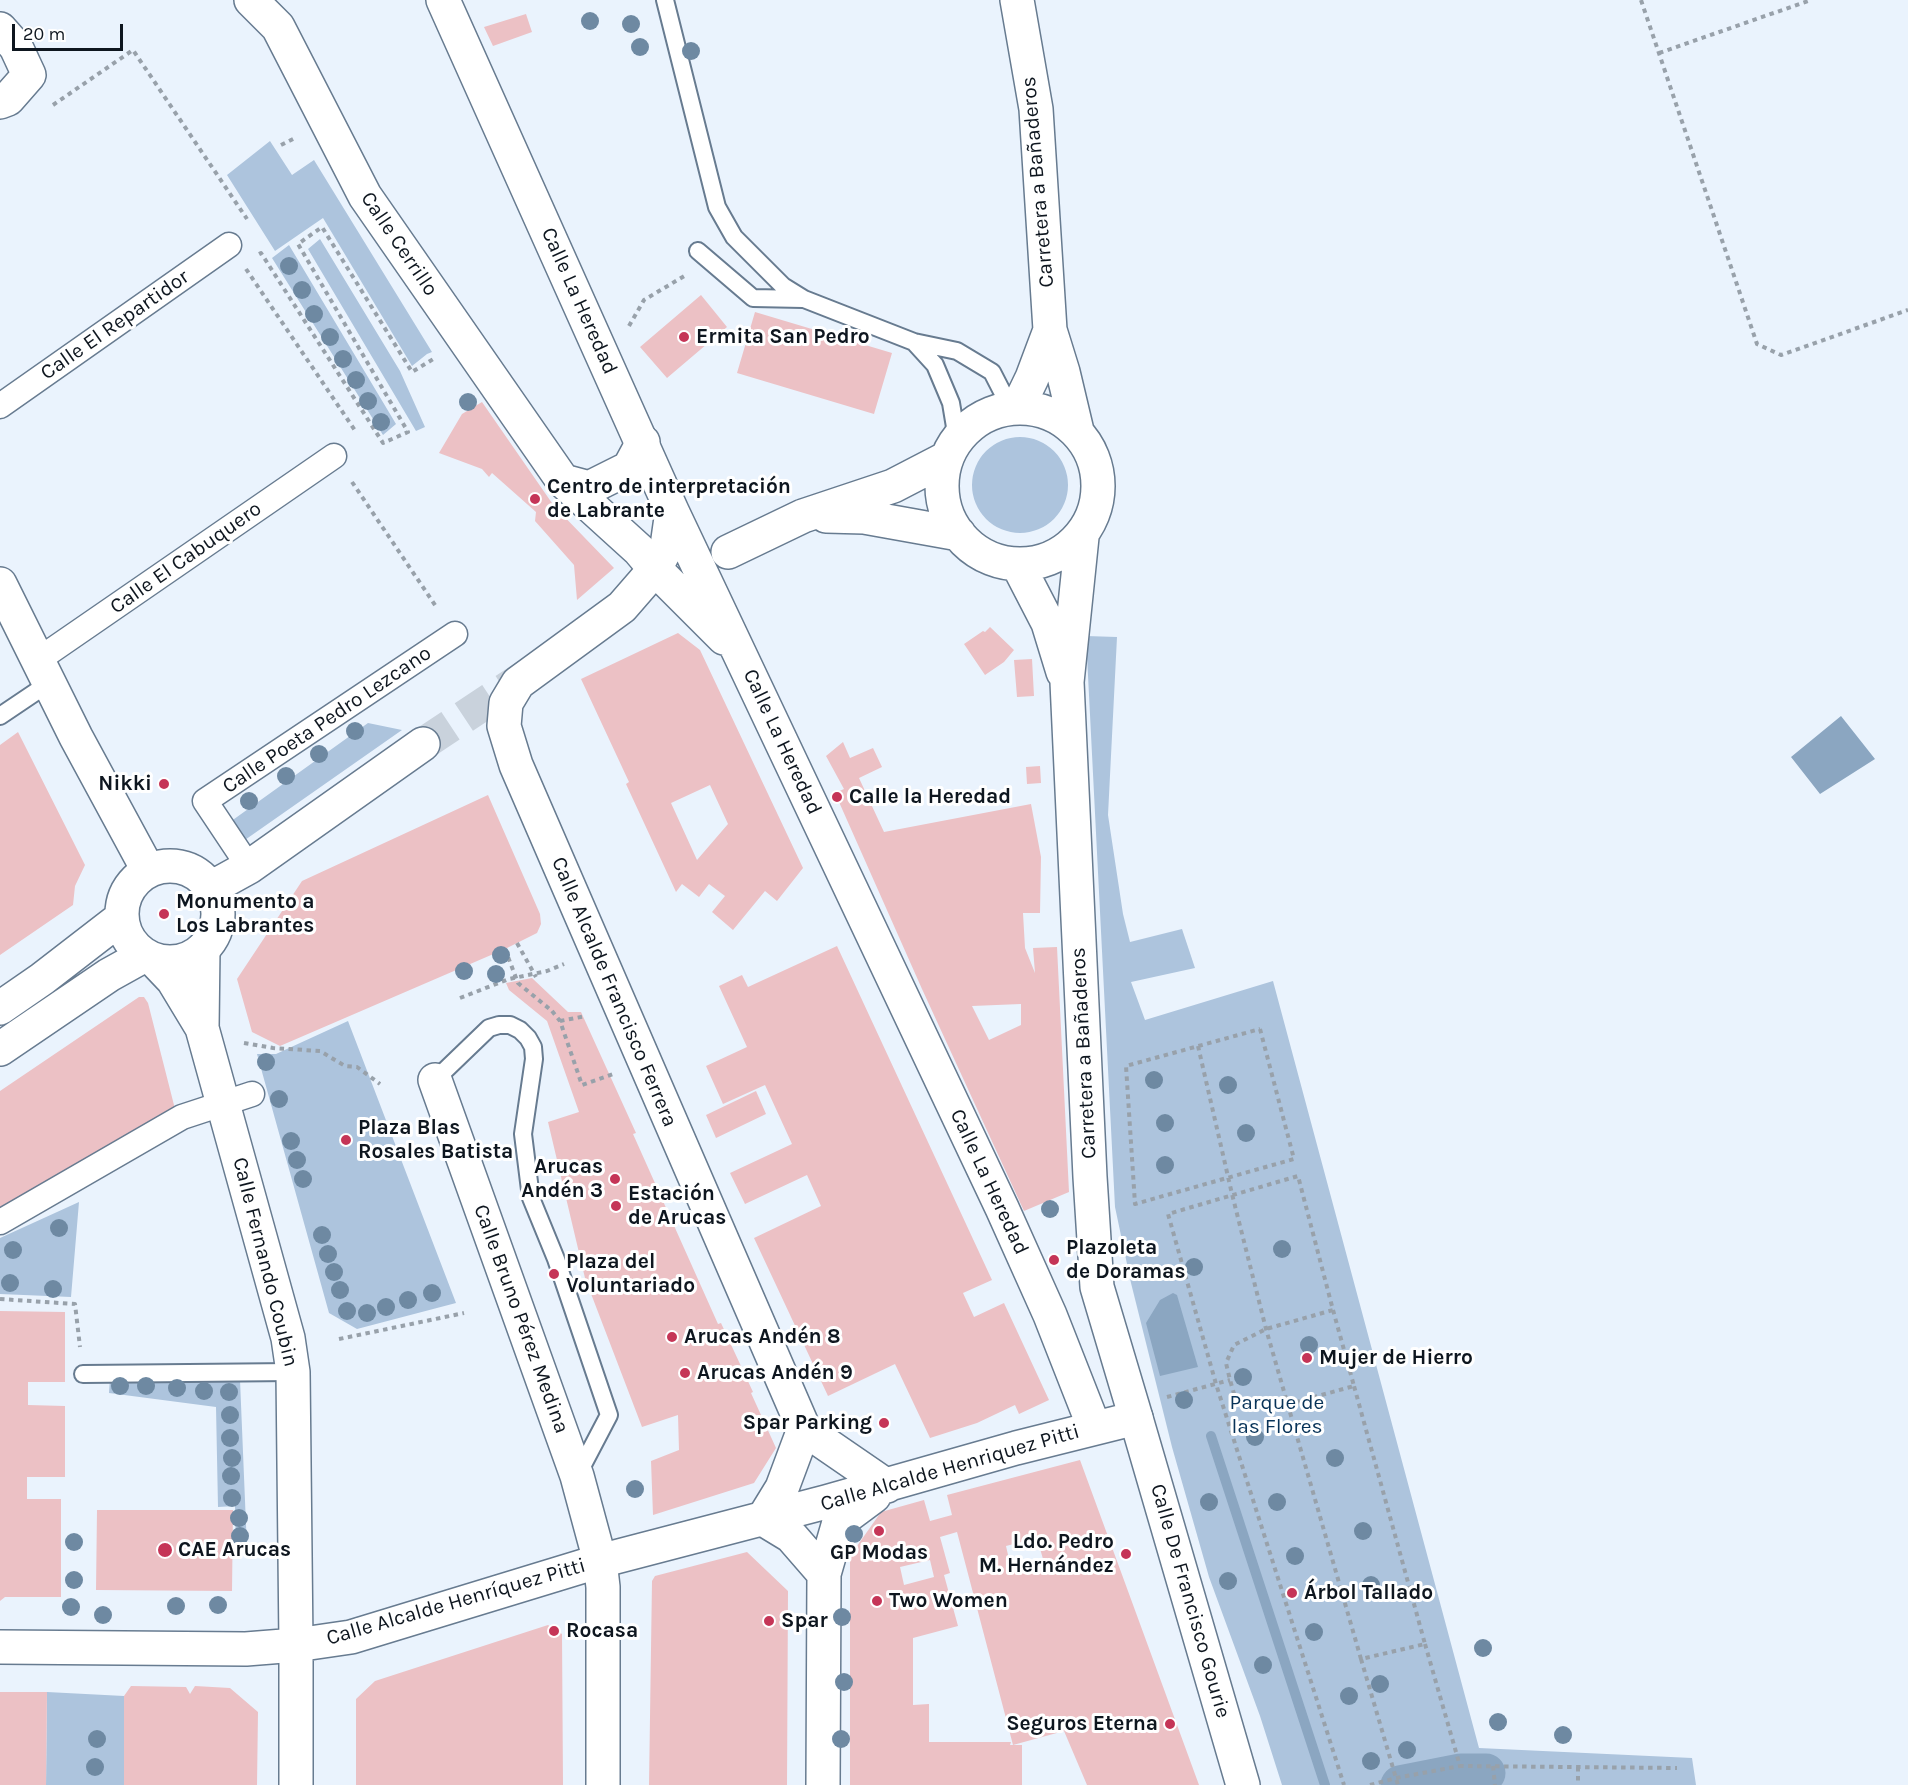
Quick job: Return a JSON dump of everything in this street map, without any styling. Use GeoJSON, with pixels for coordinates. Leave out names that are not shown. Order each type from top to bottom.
{"type":"FeatureCollection","features":[{"type":"Feature","properties":{"kind":"main road","name":"Calle Cerrillo"},"geometry":{"type":"LineString","coordinates":[[251,0],[278,27],[365,196],[563,481],[639,550],[740,654]]}},
{"type":"Feature","properties":{"kind":"main road","name":"Calle La Heredad"},"geometry":{"type":"LineString","coordinates":[[443,0],[672,511],[1002,1208],[1050,1315],[1094,1427]]}},
{"type":"Feature","properties":{"kind":"main road","name":"Carretera a Bañaderos"},"geometry":{"type":"LineString","coordinates":[[1017,0],[1036,109],[1050,330],[1077,431]]}},
{"type":"Feature","properties":{"kind":"main road"},"geometry":{"type":"LineString","coordinates":[[0,29],[16,47],[29,75],[8,99],[0,102]]}},
{"type":"Feature","properties":{"kind":"main road","name":"Carretera a Bañaderos"},"geometry":{"type":"LineString","coordinates":[[1014,408],[1032,378],[1050,330]]}},
{"type":"Feature","properties":{"kind":"main road"},"geometry":{"type":"LineString","coordinates":[[728,552],[803,516],[892,486],[952,448],[972,424],[990,414],[1014,408],[1045,411],[1077,431],[1096,464],[1098,502],[1082,537],[1054,558],[1018,565],[985,556],[959,534],[946,511],[942,484],[952,448]]}},
{"type":"Feature","properties":{"kind":"main road"},"geometry":{"type":"LineString","coordinates":[[563,481],[589,488],[629,468],[643,442]]}},
{"type":"Feature","properties":{"kind":"main road","name":"Calle Alcalde Francisco Ferrera"},"geometry":{"type":"LineString","coordinates":[[672,511],[667,546],[655,569],[622,607],[518,683],[506,703],[504,726],[516,765],[804,1429]]}},
{"type":"Feature","properties":{"kind":"main road"},"geometry":{"type":"LineString","coordinates":[[803,516],[864,517],[959,534]]}},
{"type":"Feature","properties":{"kind":"main road","name":"Carretera a Bañaderos"},"geometry":{"type":"LineString","coordinates":[[1082,537],[1066,682],[1090,1177],[1097,1287],[1136,1418]]}},
{"type":"Feature","properties":{"kind":"main road","name":"Carretera a Bañaderos"},"geometry":{"type":"LineString","coordinates":[[1018,565],[1048,623],[1066,682]]}},
{"type":"Feature","properties":{"kind":"main road"},"geometry":{"type":"LineString","coordinates":[[0,584],[76,737],[148,870]]}},
{"type":"Feature","properties":{"kind":"main road"},"geometry":{"type":"LineString","coordinates":[[210,888],[249,867],[423,744]]}},
{"type":"Feature","properties":{"kind":"main road"},"geometry":{"type":"LineString","coordinates":[[166,865],[183,867],[199,875],[210,888],[217,904],[218,920],[213,936],[203,949],[189,959],[172,963],[150,958],[138,951],[127,937],[121,918],[124,899],[133,882],[148,870],[166,865]]}},
{"type":"Feature","properties":{"kind":"main road"},"geometry":{"type":"LineString","coordinates":[[0,1008],[121,918]]}},
{"type":"Feature","properties":{"kind":"main road","name":"Calle Fernando Coubin"},"geometry":{"type":"LineString","coordinates":[[202,1028],[203,949]]}},
{"type":"Feature","properties":{"kind":"main road"},"geometry":{"type":"LineString","coordinates":[[0,1049],[109,975],[150,958]]}},
{"type":"Feature","properties":{"kind":"main road","name":"Calle Fernando Coubin"},"geometry":{"type":"LineString","coordinates":[[150,958],[173,980],[202,1028],[238,1099],[288,1338],[293,1372],[296,1785]]}},
{"type":"Feature","properties":{"kind":"main road","name":"Calle Bruno Pérez Medina"},"geometry":{"type":"LineString","coordinates":[[435,1080],[577,1476],[600,1561],[603,1587],[603,1785]]}},
{"type":"Feature","properties":{"kind":"main road","name":"Calle Alcalde Henriquez Pitti"},"geometry":{"type":"LineString","coordinates":[[763,1519],[1094,1427],[1136,1418]]}},
{"type":"Feature","properties":{"kind":"main road","name":"Calle De Francisco Gourie"},"geometry":{"type":"LineString","coordinates":[[1136,1418],[1243,1785]]}},
{"type":"Feature","properties":{"kind":"main road"},"geometry":{"type":"LineString","coordinates":[[823,1785],[824,1574],[839,1522],[887,1486],[804,1429],[782,1488],[763,1519],[791,1536],[824,1574]]}},
{"type":"Feature","properties":{"kind":"main road","name":"Calle Alcalde Henríquez Pitti"},"geometry":{"type":"LineString","coordinates":[[0,1647],[246,1649],[351,1637],[600,1561],[763,1519]]}},
{"type":"Feature","properties":{"kind":"street","name":"Calle El Repartidor"},"geometry":{"type":"LineString","coordinates":[[0,406],[229,245]]}},
{"type":"Feature","properties":{"kind":"street","name":"Calle El Cabuquero"},"geometry":{"type":"LineString","coordinates":[[43,671],[334,456]]}},
{"type":"Feature","properties":{"kind":"street","name":"Calle Poeta Pedro Lezcano"},"geometry":{"type":"LineString","coordinates":[[249,867],[205,801],[455,634]]}},
{"type":"Feature","properties":{"kind":"street"},"geometry":{"type":"LineString","coordinates":[[0,1222],[182,1117],[238,1099]]}},
{"type":"Feature","properties":{"kind":"lane"},"geometry":{"type":"LineString","coordinates":[[665,0],[717,207],[734,237],[783,286],[804,299],[914,342],[957,351],[992,372],[1014,408]]}},
{"type":"Feature","properties":{"kind":"lane"},"geometry":{"type":"LineString","coordinates":[[698,251],[753,298],[804,299]]}},
{"type":"Feature","properties":{"kind":"lane"},"geometry":{"type":"LineString","coordinates":[[914,342],[935,365],[951,403],[952,448]]}},
{"type":"Feature","properties":{"kind":"lane"},"geometry":{"type":"LineString","coordinates":[[0,716],[43,671]]}},
{"type":"Feature","properties":{"kind":"lane"},"geometry":{"type":"LineString","coordinates":[[435,1080],[489,1028],[510,1025],[520,1030],[533,1047],[534,1059],[523,1134],[531,1198],[556,1258],[609,1415],[577,1476]]}},
{"type":"Feature","properties":{"kind":"lane"},"geometry":{"type":"LineString","coordinates":[[83,1374],[293,1372]]}},
{"type":"Feature","properties":{"kind":"path"},"geometry":{"type":"LineString","coordinates":[[1641,0],[1757,344],[1781,355],[1908,310]]}},
{"type":"Feature","properties":{"kind":"path"},"geometry":{"type":"LineString","coordinates":[[1659,53],[1811,0]]}},
{"type":"Feature","properties":{"kind":"path"},"geometry":{"type":"LineString","coordinates":[[48,109],[134,50],[254,228],[229,245],[360,438],[334,456],[455,634]]}},
{"type":"Feature","properties":{"kind":"path"},"geometry":{"type":"LineString","coordinates":[[244,266],[261,253],[383,443],[408,432],[298,244],[322,227],[412,372],[443,354]]}},
{"type":"Feature","properties":{"kind":"path"},"geometry":{"type":"LineString","coordinates":[[627,330],[644,300],[689,273]]}},
{"type":"Feature","properties":{"kind":"path"},"geometry":{"type":"LineString","coordinates":[[517,943],[536,977]]}},
{"type":"Feature","properties":{"kind":"path"},"geometry":{"type":"LineString","coordinates":[[505,949],[518,983],[552,1011],[560,1021],[582,1084],[620,1072]]}},
{"type":"Feature","properties":{"kind":"path"},"geometry":{"type":"LineString","coordinates":[[460,998],[509,979],[547,971],[570,961]]}},
{"type":"Feature","properties":{"kind":"path"},"geometry":{"type":"LineString","coordinates":[[560,1021],[593,1014]]}},
{"type":"Feature","properties":{"kind":"path"},"geometry":{"type":"LineString","coordinates":[[1260,1029],[1294,1160],[1135,1204],[1126,1066],[1198,1046],[1260,1029]]}},
{"type":"Feature","properties":{"kind":"path"},"geometry":{"type":"LineString","coordinates":[[239,1042],[273,1048],[320,1051],[345,1066],[357,1068],[380,1084]]}},
{"type":"Feature","properties":{"kind":"path"},"geometry":{"type":"LineString","coordinates":[[1198,1046],[1266,1329],[1398,1785]]}},
{"type":"Feature","properties":{"kind":"path"},"geometry":{"type":"LineString","coordinates":[[1344,1785],[1216,1384],[1168,1214],[1298,1176],[1460,1766]]}},
{"type":"Feature","properties":{"kind":"path"},"geometry":{"type":"LineString","coordinates":[[0,1299],[75,1304],[83,1374]]}},
{"type":"Feature","properties":{"kind":"path"},"geometry":{"type":"LineString","coordinates":[[1333,1310],[1266,1329],[1234,1345],[1226,1363],[1230,1380],[1235,1397],[1252,1409],[1288,1404],[1354,1386]]}},
{"type":"Feature","properties":{"kind":"path"},"geometry":{"type":"LineString","coordinates":[[339,1339],[464,1313]]}},
{"type":"Feature","properties":{"kind":"path"},"geometry":{"type":"LineString","coordinates":[[1165,1398],[1230,1380]]}},
{"type":"Feature","properties":{"kind":"path"},"geometry":{"type":"LineString","coordinates":[[1361,1659],[1425,1644]]}},
{"type":"Feature","properties":{"kind":"path"},"geometry":{"type":"LineString","coordinates":[[1370,1785],[1460,1766],[1677,1768]]}},
{"type":"Feature","properties":{"kind":"path"},"geometry":{"type":"LineString","coordinates":[[1493,1766],[1495,1785]]}},
{"type":"Feature","properties":{"kind":"path"},"geometry":{"type":"LineString","coordinates":[[1578,1767],[1578,1785]]}},
{"type":"Feature","properties":{"kind":"green space"},"geometry":{"type":"Polygon","coordinates":[[[270,141],[292,175],[314,160],[432,352],[412,366],[323,218],[275,251],[227,175],[270,141]]]}},
{"type":"Feature","properties":{"kind":"green space"},"geometry":{"type":"Polygon","coordinates":[[[320,239],[400,371],[425,427],[416,431],[308,249],[320,239]]]}},
{"type":"Feature","properties":{"kind":"green space"},"geometry":{"type":"Polygon","coordinates":[[[289,245],[396,424],[383,435],[272,258],[289,245]]]}},
{"type":"Feature","properties":{"kind":"green space"},"geometry":{"type":"Polygon","coordinates":[[[1020,437],[1039,440],[1054,451],[1065,466],[1068,485],[1065,504],[1054,519],[1039,530],[1020,533],[1001,530],[986,519],[975,504],[972,485],[975,466],[986,451],[1001,440],[1020,437]]]}},
{"type":"Feature","properties":{"kind":"green space","name":"Parque de las Flores"},"geometry":{"type":"Polygon","coordinates":[[[1086,636],[1117,637],[1108,815],[1123,914],[1130,942],[1182,929],[1195,968],[1131,982],[1145,1020],[1273,981],[1479,1748],[1692,1758],[1696,1785],[1282,1785],[1260,1716],[1209,1577],[1172,1447],[1131,1283],[1115,1207],[1086,636]]]}},
{"type":"Feature","properties":{"kind":"green space"},"geometry":{"type":"Polygon","coordinates":[[[368,723],[402,730],[242,842],[230,822],[368,723]]]}},
{"type":"Feature","properties":{"kind":"green space"},"geometry":{"type":"Polygon","coordinates":[[[348,1021],[456,1303],[357,1329],[329,1313],[257,1054],[276,1054],[348,1021]]]}},
{"type":"Feature","properties":{"kind":"green space"},"geometry":{"type":"Polygon","coordinates":[[[79,1202],[71,1297],[0,1294],[0,1238],[79,1202]]]}},
{"type":"Feature","properties":{"kind":"green space"},"geometry":{"type":"Polygon","coordinates":[[[110,1378],[240,1380],[247,1549],[236,1551],[235,1506],[218,1507],[216,1407],[109,1393],[110,1378]]]}},
{"type":"Feature","properties":{"kind":"green space"},"geometry":{"type":"Polygon","coordinates":[[[47,1692],[124,1696],[124,1785],[46,1785],[47,1692]]]}},
{"type":"Feature","properties":{"kind":"shaded area"},"geometry":{"type":"Polygon","coordinates":[[[1841,716],[1875,759],[1820,794],[1791,757],[1841,716]]]}},
{"type":"Feature","properties":{"kind":"shaded area"},"geometry":{"type":"Polygon","coordinates":[[[1173,1293],[1177,1295],[1198,1367],[1160,1376],[1146,1323],[1160,1300],[1173,1293]]]}},
{"type":"Feature","properties":{"kind":"building"},"geometry":{"type":"Polygon","coordinates":[[[526,14],[532,32],[493,46],[484,27],[526,14]]]}},
{"type":"Feature","properties":{"kind":"building","name":"Ermita San Pedro"},"geometry":{"type":"Polygon","coordinates":[[[701,295],[727,327],[667,378],[640,347],[701,295]]]}},
{"type":"Feature","properties":{"kind":"building"},"geometry":{"type":"Polygon","coordinates":[[[755,312],[892,353],[874,414],[737,373],[755,312]]]}},
{"type":"Feature","properties":{"kind":"building","name":"Centro de interpretación de Labrante"},"geometry":{"type":"Polygon","coordinates":[[[482,402],[554,506],[614,568],[577,600],[574,565],[535,521],[536,512],[492,473],[489,477],[482,469],[439,453],[462,414],[482,402]]]}},
{"type":"Feature","properties":{"kind":"building"},"geometry":{"type":"Polygon","coordinates":[[[990,627],[1014,650],[1004,662],[985,675],[964,644],[990,627]]]}},
{"type":"Feature","properties":{"kind":"building"},"geometry":{"type":"Polygon","coordinates":[[[678,633],[700,650],[803,868],[777,901],[765,891],[733,930],[712,912],[725,896],[709,884],[699,897],[682,884],[676,892],[626,784],[629,782],[581,679],[678,633]],[[710,785],[671,803],[697,860],[728,824],[710,785]]]}},
{"type":"Feature","properties":{"kind":"building"},"geometry":{"type":"Polygon","coordinates":[[[1032,659],[1034,696],[1017,697],[1014,660],[1032,659]]]}},
{"type":"Feature","properties":{"kind":"building"},"geometry":{"type":"Polygon","coordinates":[[[18,732],[85,865],[75,886],[73,905],[0,955],[0,745],[18,732]]]}},
{"type":"Feature","properties":{"kind":"building"},"geometry":{"type":"Polygon","coordinates":[[[843,742],[850,758],[873,748],[882,767],[859,778],[884,832],[1031,804],[1041,857],[1040,913],[1023,913],[1025,948],[1035,973],[1033,948],[1057,947],[1069,1192],[1024,1211],[835,793],[844,789],[826,756],[843,742]],[[1021,1004],[972,1006],[989,1040],[1021,1025],[1021,1004]]]}},
{"type":"Feature","properties":{"kind":"building"},"geometry":{"type":"Polygon","coordinates":[[[1040,766],[1041,783],[1027,784],[1026,767],[1040,766]]]}},
{"type":"Feature","properties":{"kind":"building"},"geometry":{"type":"Polygon","coordinates":[[[488,795],[540,914],[541,924],[537,933],[280,1046],[252,1032],[237,979],[302,881],[488,795]]]}},
{"type":"Feature","properties":{"kind":"building"},"geometry":{"type":"Polygon","coordinates":[[[837,946],[992,1280],[963,1293],[974,1317],[1004,1303],[1049,1400],[1019,1414],[1015,1405],[977,1423],[930,1438],[895,1364],[828,1396],[754,1238],[821,1206],[807,1175],[745,1204],[730,1173],[792,1144],[765,1085],[723,1104],[706,1066],[747,1047],[719,986],[742,975],[748,987],[837,946]]]}},
{"type":"Feature","properties":{"kind":"building","name":"Estación de Arucas"},"geometry":{"type":"Polygon","coordinates":[[[532,978],[568,1012],[581,1012],[718,1324],[721,1323],[753,1392],[751,1393],[776,1448],[754,1483],[653,1515],[651,1461],[679,1450],[678,1415],[642,1427],[585,1278],[548,1122],[579,1112],[547,1021],[509,990],[506,983],[532,978]]]}},
{"type":"Feature","properties":{"kind":"building"},"geometry":{"type":"Polygon","coordinates":[[[139,997],[144,997],[148,1003],[175,1109],[0,1208],[0,1091],[139,997]]]}},
{"type":"Feature","properties":{"kind":"building"},"geometry":{"type":"Polygon","coordinates":[[[756,1091],[766,1114],[716,1138],[706,1115],[756,1091]]]}},
{"type":"Feature","properties":{"kind":"building"},"geometry":{"type":"Polygon","coordinates":[[[0,1311],[65,1312],[65,1382],[28,1382],[28,1405],[65,1406],[65,1477],[27,1477],[27,1499],[61,1499],[61,1597],[5,1597],[0,1601],[0,1311]]]}},
{"type":"Feature","properties":{"kind":"building"},"geometry":{"type":"Polygon","coordinates":[[[1080,1460],[1199,1785],[1087,1785],[1064,1731],[1013,1745],[1022,1745],[1022,1785],[850,1785],[850,1556],[881,1512],[924,1500],[930,1521],[952,1515],[947,1495],[1080,1460]],[[957,1532],[940,1537],[950,1573],[944,1575],[958,1626],[913,1638],[913,1705],[929,1704],[929,1742],[1011,1742],[1010,1745],[1013,1745],[957,1532]],[[1037,1538],[1006,1546],[1011,1568],[1043,1559],[1037,1538]],[[930,1560],[900,1567],[904,1585],[934,1577],[930,1560]]]}},
{"type":"Feature","properties":{"kind":"building","name":"CAE Arucas"},"geometry":{"type":"Polygon","coordinates":[[[97,1510],[233,1510],[232,1591],[96,1590],[97,1510]]]}},
{"type":"Feature","properties":{"kind":"building"},"geometry":{"type":"Polygon","coordinates":[[[747,1552],[788,1591],[787,1785],[649,1785],[652,1581],[655,1576],[747,1552]]]}},
{"type":"Feature","properties":{"kind":"building"},"geometry":{"type":"Polygon","coordinates":[[[548,1625],[562,1634],[563,1785],[356,1785],[356,1699],[375,1681],[548,1625]]]}},
{"type":"Feature","properties":{"kind":"building"},"geometry":{"type":"Polygon","coordinates":[[[131,1686],[186,1687],[190,1694],[195,1686],[230,1688],[258,1712],[257,1785],[124,1785],[124,1696],[131,1686]]]}},
{"type":"Feature","properties":{"kind":"building"},"geometry":{"type":"Polygon","coordinates":[[[0,1692],[47,1692],[46,1785],[0,1785],[0,1692]]]}},
{"type":"Feature","properties":{"kind":"waterway"},"geometry":{"type":"LineString","coordinates":[[1211,1436],[1325,1785]]}},
{"type":"Feature","properties":{"kind":"waterway"},"geometry":{"type":"LineString","coordinates":[[1400,1785],[1461,1773],[1486,1773]]}},
{"type":"Feature","properties":{"kind":"tunnel"},"geometry":{"type":"LineString","coordinates":[[423,744],[527,675]]}},
{"type":"Feature","properties":{"kind":"place","name":"Ermita San Pedro"},"geometry":{"type":"Point","coordinates":[684,337]}},
{"type":"Feature","properties":{"kind":"place","name":"Centro de interpretación de Labrante"},"geometry":{"type":"Point","coordinates":[535,499]}},
{"type":"Feature","properties":{"kind":"place","name":"Nikki"},"geometry":{"type":"Point","coordinates":[164,784]}},
{"type":"Feature","properties":{"kind":"place","name":"Calle la Heredad"},"geometry":{"type":"Point","coordinates":[837,797]}},
{"type":"Feature","properties":{"kind":"place","name":"Monumento a Los Labrantes"},"geometry":{"type":"Point","coordinates":[164,914]}},
{"type":"Feature","properties":{"kind":"place","name":"Plaza Blas Rosales Batista"},"geometry":{"type":"Point","coordinates":[346,1140]}},
{"type":"Feature","properties":{"kind":"place","name":"Arucas Andén 3"},"geometry":{"type":"Point","coordinates":[615,1179]}},
{"type":"Feature","properties":{"kind":"place","name":"Estación de Arucas"},"geometry":{"type":"Point","coordinates":[616,1206]}},
{"type":"Feature","properties":{"kind":"place","name":"Plazoleta de Doramas"},"geometry":{"type":"Point","coordinates":[1054,1260]}},
{"type":"Feature","properties":{"kind":"place","name":"Plaza del Voluntariado"},"geometry":{"type":"Point","coordinates":[554,1274]}},
{"type":"Feature","properties":{"kind":"place","name":"Arucas Andén 8"},"geometry":{"type":"Point","coordinates":[672,1337]}},
{"type":"Feature","properties":{"kind":"place","name":"Mujer de Hierro"},"geometry":{"type":"Point","coordinates":[1307,1358]}},
{"type":"Feature","properties":{"kind":"place","name":"Arucas Andén 9"},"geometry":{"type":"Point","coordinates":[685,1373]}},
{"type":"Feature","properties":{"kind":"place","name":"Spar Parking"},"geometry":{"type":"Point","coordinates":[884,1423]}},
{"type":"Feature","properties":{"kind":"place","name":"GP Modas"},"geometry":{"type":"Point","coordinates":[879,1531]}},
{"type":"Feature","properties":{"kind":"place","name":"CAE Arucas"},"geometry":{"type":"Point","coordinates":[165,1550]}},
{"type":"Feature","properties":{"kind":"place","name":"Ldo. Pedro M. Hernández"},"geometry":{"type":"Point","coordinates":[1126,1554]}},
{"type":"Feature","properties":{"kind":"place","name":"Árbol Tallado"},"geometry":{"type":"Point","coordinates":[1292,1593]}},
{"type":"Feature","properties":{"kind":"place","name":"Two Women"},"geometry":{"type":"Point","coordinates":[877,1601]}},
{"type":"Feature","properties":{"kind":"place","name":"Spar"},"geometry":{"type":"Point","coordinates":[769,1621]}},
{"type":"Feature","properties":{"kind":"place","name":"Rocasa"},"geometry":{"type":"Point","coordinates":[554,1631]}},
{"type":"Feature","properties":{"kind":"place","name":"Seguros Eterna"},"geometry":{"type":"Point","coordinates":[1170,1724]}}]}
